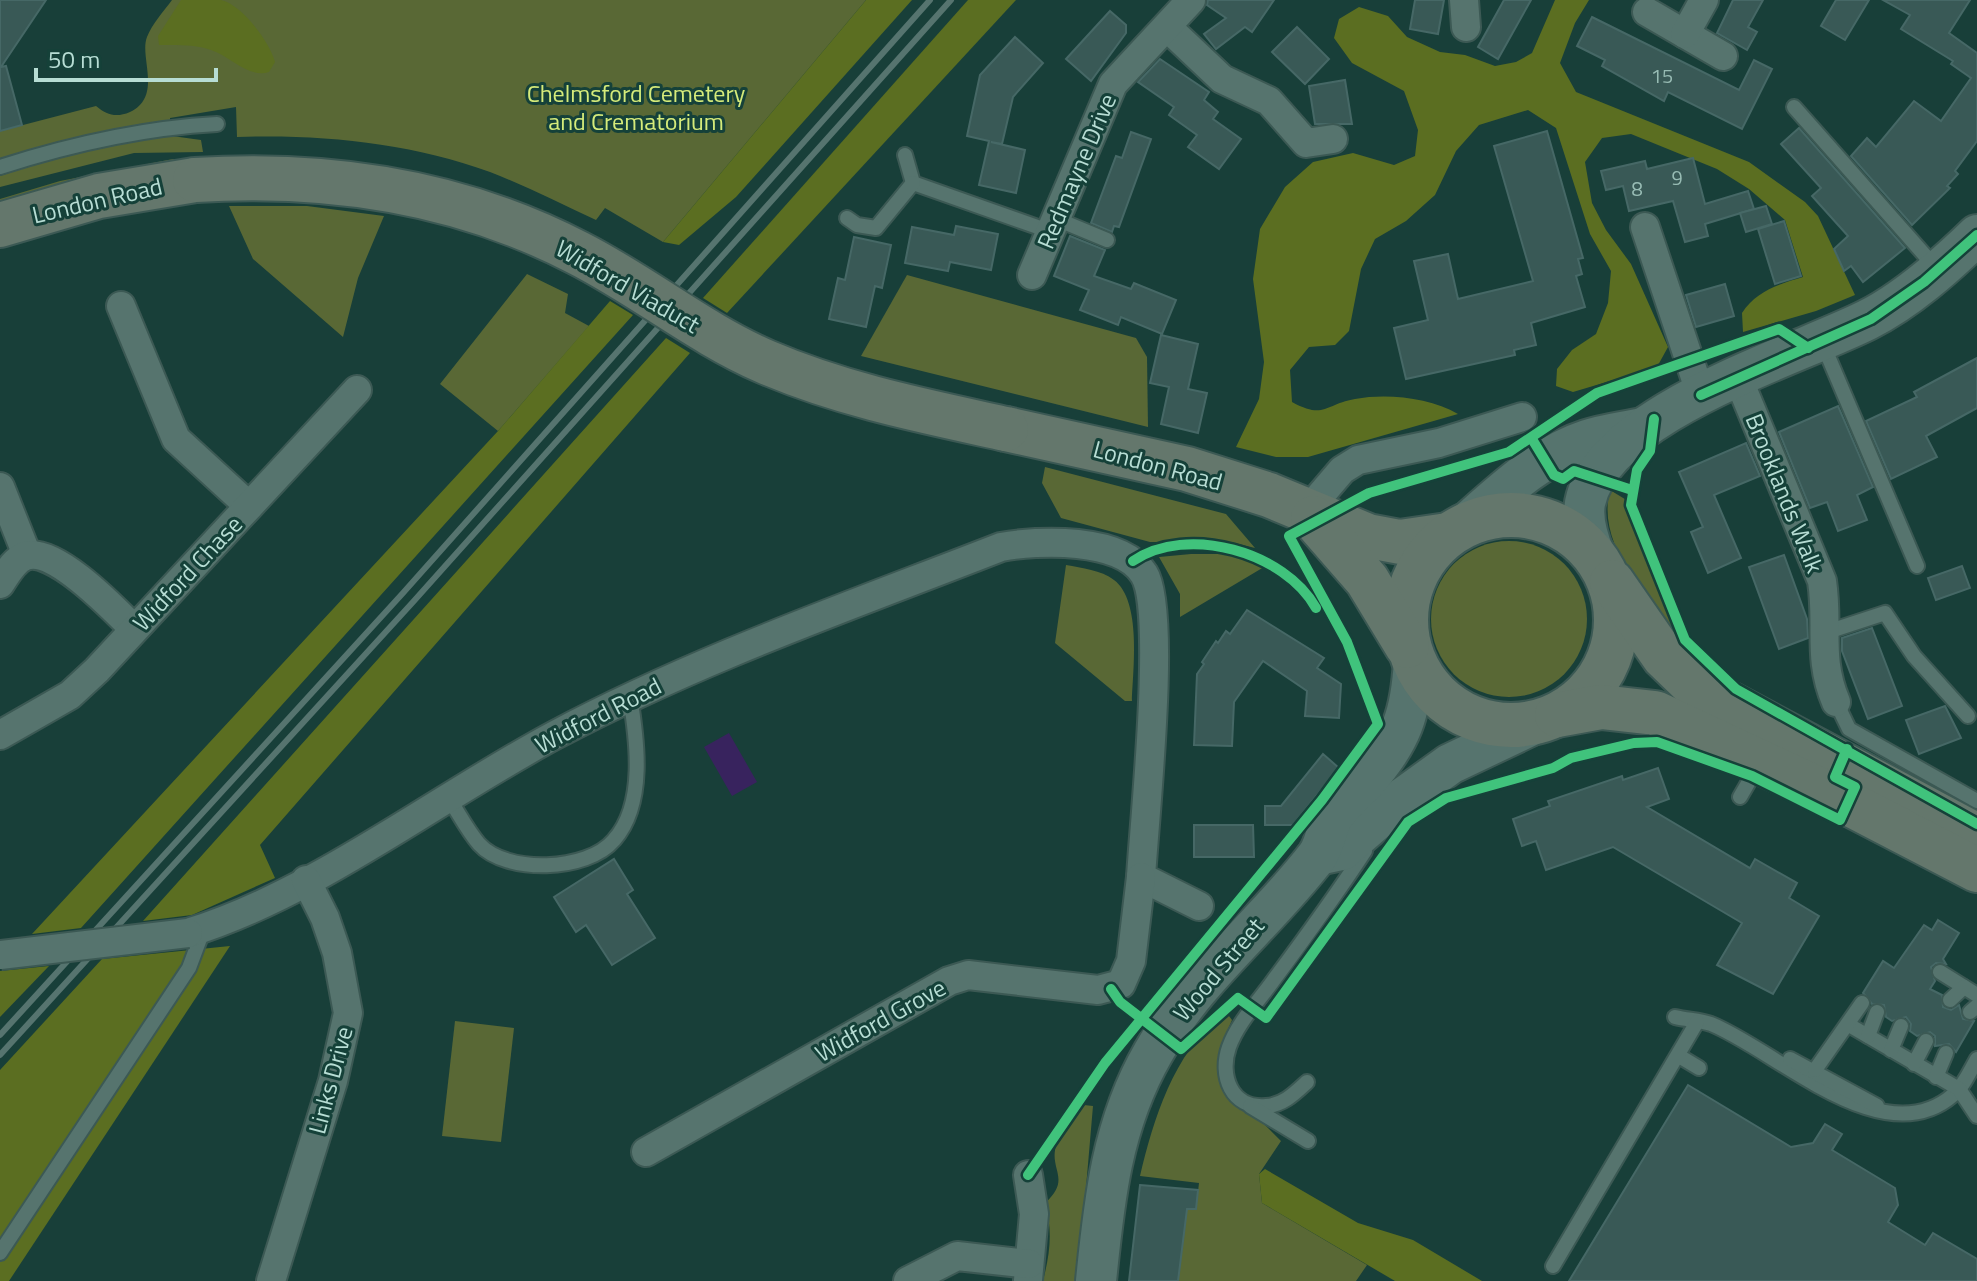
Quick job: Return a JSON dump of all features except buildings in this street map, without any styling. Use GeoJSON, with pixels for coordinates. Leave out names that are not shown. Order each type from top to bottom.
{"type":"FeatureCollection","features":[{"type":"Feature","properties":{"kind":"main road","name":"Widford Viaduct"},"geometry":{"type":"LineString","coordinates":[[195,180],[265,177],[334,181],[433,198],[484,214],[577,252],[722,341],[801,377],[852,394],[1006,429]]}},
{"type":"Feature","properties":{"kind":"main road","name":"London Road"},"geometry":{"type":"LineString","coordinates":[[0,225],[99,196],[195,180]]}},
{"type":"Feature","properties":{"kind":"main road"},"geometry":{"type":"LineString","coordinates":[[1546,719],[1593,686],[1611,654],[1617,618],[1585,518],[1588,493],[1602,466],[1643,428],[1701,395],[1871,319],[1938,270],[1977,235]]}},
{"type":"Feature","properties":{"kind":"main road"},"geometry":{"type":"LineString","coordinates":[[1643,428],[1586,440],[1547,460],[1506,488],[1427,556],[1412,583],[1405,619],[1412,656],[1428,686],[1459,712],[1492,724],[1546,719],[1601,707],[1655,713],[1750,779],[1977,870]]}},
{"type":"Feature","properties":{"kind":"main road","name":"London Road"},"geometry":{"type":"LineString","coordinates":[[1006,429],[1187,469],[1368,536],[1400,542],[1457,530]]}},
{"type":"Feature","properties":{"kind":"main road","name":"London Road"},"geometry":{"type":"LineString","coordinates":[[1307,511],[1367,580],[1412,656]]}},
{"type":"Feature","properties":{"kind":"main road"},"geometry":{"type":"LineString","coordinates":[[1457,530],[1499,515],[1535,517],[1570,532],[1600,564],[1664,657],[1692,684],[1977,836]]}},
{"type":"Feature","properties":{"kind":"main road","name":"Wood Street"},"geometry":{"type":"LineString","coordinates":[[1096,1281],[1108,1178],[1130,1095],[1163,1036],[1209,973],[1318,855],[1333,817],[1377,768],[1400,736],[1411,707],[1412,656]]}},
{"type":"Feature","properties":{"kind":"main road","name":"Wood Street"},"geometry":{"type":"LineString","coordinates":[[1318,855],[1342,850],[1396,803],[1450,764],[1546,719]]}},
{"type":"Feature","properties":{"kind":"street","name":"Redmayne Drive"},"geometry":{"type":"LineString","coordinates":[[1032,275],[1051,224],[1113,84],[1191,0]]}},
{"type":"Feature","properties":{"kind":"street"},"geometry":{"type":"LineString","coordinates":[[1685,34],[1704,0]]}},
{"type":"Feature","properties":{"kind":"street"},"geometry":{"type":"LineString","coordinates":[[1647,12],[1723,56]]}},
{"type":"Feature","properties":{"kind":"street"},"geometry":{"type":"LineString","coordinates":[[1167,27],[1222,79],[1269,101],[1306,143],[1333,139]]}},
{"type":"Feature","properties":{"kind":"street"},"geometry":{"type":"LineString","coordinates":[[1645,227],[1701,395]]}},
{"type":"Feature","properties":{"kind":"street"},"geometry":{"type":"LineString","coordinates":[[121,306],[176,439],[249,506]]}},
{"type":"Feature","properties":{"kind":"street","name":"Brooklands Walk"},"geometry":{"type":"LineString","coordinates":[[1738,378],[1822,581],[1822,659],[1836,702]]}},
{"type":"Feature","properties":{"kind":"street","name":"Widford Chase"},"geometry":{"type":"LineString","coordinates":[[0,735],[70,695],[357,390]]}},
{"type":"Feature","properties":{"kind":"street"},"geometry":{"type":"LineString","coordinates":[[1307,511],[1342,470],[1358,460],[1439,443],[1522,417]]}},
{"type":"Feature","properties":{"kind":"street"},"geometry":{"type":"LineString","coordinates":[[0,487],[27,555]]}},
{"type":"Feature","properties":{"kind":"street","name":"Widford Road"},"geometry":{"type":"LineString","coordinates":[[0,955],[196,931],[306,880],[448,797],[630,697],[784,628],[1001,547],[1033,541],[1067,542],[1133,561],[1145,575],[1152,593],[1154,637],[1141,877]]}},
{"type":"Feature","properties":{"kind":"street"},"geometry":{"type":"LineString","coordinates":[[0,584],[13,564],[27,555],[40,556],[75,575],[134,629]]}},
{"type":"Feature","properties":{"kind":"street"},"geometry":{"type":"LineString","coordinates":[[1692,684],[1710,707],[1755,731],[1765,748],[1750,779]]}},
{"type":"Feature","properties":{"kind":"street"},"geometry":{"type":"LineString","coordinates":[[1141,877],[1199,906]]}},
{"type":"Feature","properties":{"kind":"street","name":"Widford Grove"},"geometry":{"type":"LineString","coordinates":[[646,1152],[949,981],[968,975],[1098,990],[1121,984],[1131,961],[1141,877]]}},
{"type":"Feature","properties":{"kind":"street","name":"Links Drive"},"geometry":{"type":"LineString","coordinates":[[271,1281],[337,1068],[348,1013],[337,953],[325,918],[306,880]]}},
{"type":"Feature","properties":{"kind":"street"},"geometry":{"type":"LineString","coordinates":[[908,1281],[957,1256],[1029,1273],[1034,1214],[1028,1175]]}},
{"type":"Feature","properties":{"kind":"lane"},"geometry":{"type":"LineString","coordinates":[[1794,107],[1938,270]]}},
{"type":"Feature","properties":{"kind":"lane"},"geometry":{"type":"LineString","coordinates":[[0,167],[116,136],[170,127],[217,124]]}},
{"type":"Feature","properties":{"kind":"lane"},"geometry":{"type":"LineString","coordinates":[[905,155],[913,183]]}},
{"type":"Feature","properties":{"kind":"lane"},"geometry":{"type":"LineString","coordinates":[[913,183],[1107,240]]}},
{"type":"Feature","properties":{"kind":"lane"},"geometry":{"type":"LineString","coordinates":[[847,218],[857,225],[876,228],[913,183]]}},
{"type":"Feature","properties":{"kind":"lane"},"geometry":{"type":"LineString","coordinates":[[1822,341],[1917,566]]}},
{"type":"Feature","properties":{"kind":"lane"},"geometry":{"type":"LineString","coordinates":[[1824,633],[1885,613],[1914,656],[1968,716]]}},
{"type":"Feature","properties":{"kind":"lane"},"geometry":{"type":"LineString","coordinates":[[448,797],[480,846],[513,861],[553,867],[581,863],[614,841],[629,809],[639,761],[630,697]]}},
{"type":"Feature","properties":{"kind":"lane"},"geometry":{"type":"LineString","coordinates":[[1836,702],[1849,729],[1977,801]]}},
{"type":"Feature","properties":{"kind":"lane"},"geometry":{"type":"LineString","coordinates":[[1308,1141],[1240,1100],[1228,1087],[1224,1069],[1234,1035],[1327,910],[1396,803]]}},
{"type":"Feature","properties":{"kind":"lane"},"geometry":{"type":"LineString","coordinates":[[0,1253],[189,968],[196,931]]}},
{"type":"Feature","properties":{"kind":"lane"},"geometry":{"type":"LineString","coordinates":[[1940,972],[1971,991]]}},
{"type":"Feature","properties":{"kind":"lane"},"geometry":{"type":"LineString","coordinates":[[1950,1000],[1971,991]]}},
{"type":"Feature","properties":{"kind":"lane"},"geometry":{"type":"LineString","coordinates":[[1815,1070],[1862,1003]]}},
{"type":"Feature","properties":{"kind":"lane"},"geometry":{"type":"LineString","coordinates":[[1868,1036],[1877,1012]]}},
{"type":"Feature","properties":{"kind":"lane"},"geometry":{"type":"LineString","coordinates":[[1675,1017],[1703,1022],[1815,1070],[1892,1114]]}},
{"type":"Feature","properties":{"kind":"lane"},"geometry":{"type":"LineString","coordinates":[[1553,1266],[1679,1056],[1703,1022]]}},
{"type":"Feature","properties":{"kind":"lane"},"geometry":{"type":"LineString","coordinates":[[1703,1022],[1861,1107],[1892,1114],[1930,1109],[1959,1089],[1977,1059]]}},
{"type":"Feature","properties":{"kind":"lane"},"geometry":{"type":"LineString","coordinates":[[1849,1025],[1959,1089],[1977,1116]]}},
{"type":"Feature","properties":{"kind":"lane"},"geometry":{"type":"LineString","coordinates":[[1891,1050],[1901,1026]]}},
{"type":"Feature","properties":{"kind":"lane"},"geometry":{"type":"LineString","coordinates":[[1914,1064],[1926,1041]]}},
{"type":"Feature","properties":{"kind":"lane"},"geometry":{"type":"LineString","coordinates":[[1936,1077],[1946,1053]]}},
{"type":"Feature","properties":{"kind":"lane"},"geometry":{"type":"LineString","coordinates":[[1679,1056],[1699,1068]]}},
{"type":"Feature","properties":{"kind":"lane"},"geometry":{"type":"LineString","coordinates":[[1240,1100],[1259,1107],[1276,1105],[1307,1082]]}},
{"type":"Feature","properties":{"kind":"green space","name":"Chelmsford Cemetery and Crematorium"},"geometry":{"type":"Polygon","coordinates":[[[172,0],[866,0],[663,242],[605,208],[596,220],[490,172],[429,154],[333,139],[237,137],[236,107],[170,118],[170,127],[85,135],[0,160],[0,131],[96,106],[116,115],[130,112],[140,105],[148,87],[147,37],[172,0]]]}},
{"type":"Feature","properties":{"kind":"green space"},"geometry":{"type":"Polygon","coordinates":[[[181,0],[221,0],[237,9],[254,25],[272,54],[275,62],[269,72],[247,70],[205,48],[159,45],[158,36],[181,0]]]}},
{"type":"Feature","properties":{"kind":"green space"},"geometry":{"type":"Polygon","coordinates":[[[866,0],[912,0],[736,197],[679,245],[663,242],[866,0]]]}},
{"type":"Feature","properties":{"kind":"green space"},"geometry":{"type":"Polygon","coordinates":[[[968,0],[1016,0],[727,313],[703,298],[968,0]]]}},
{"type":"Feature","properties":{"kind":"green space"},"geometry":{"type":"Polygon","coordinates":[[[1555,0],[1589,0],[1575,23],[1560,63],[1576,92],[1749,162],[1805,202],[1818,216],[1855,295],[1816,311],[1743,332],[1742,313],[1754,299],[1777,286],[1803,277],[1785,220],[1749,189],[1717,169],[1631,134],[1602,138],[1585,162],[1592,203],[1606,230],[1631,264],[1668,347],[1657,367],[1573,392],[1556,386],[1557,369],[1572,350],[1596,334],[1608,303],[1611,271],[1590,234],[1556,128],[1528,110],[1479,125],[1456,151],[1435,195],[1406,221],[1375,239],[1361,269],[1349,331],[1335,345],[1309,347],[1290,370],[1292,402],[1312,410],[1355,399],[1395,397],[1435,404],[1458,414],[1308,457],[1276,457],[1236,447],[1259,399],[1264,362],[1253,279],[1260,229],[1285,187],[1313,162],[1353,153],[1394,165],[1415,156],[1418,130],[1404,91],[1352,63],[1334,38],[1339,19],[1359,7],[1388,16],[1407,37],[1440,52],[1465,55],[1495,66],[1516,62],[1532,53],[1555,0]]]}},
{"type":"Feature","properties":{"kind":"green space"},"geometry":{"type":"Polygon","coordinates":[[[172,136],[201,140],[203,152],[134,153],[0,187],[0,176],[42,162],[106,146],[172,136]]]}},
{"type":"Feature","properties":{"kind":"green space"},"geometry":{"type":"Polygon","coordinates":[[[173,159],[193,162],[0,205],[0,199],[60,181],[173,159]]]}},
{"type":"Feature","properties":{"kind":"green space"},"geometry":{"type":"Polygon","coordinates":[[[229,206],[307,206],[384,216],[358,278],[343,337],[253,259],[229,206]]]}},
{"type":"Feature","properties":{"kind":"green space"},"geometry":{"type":"Polygon","coordinates":[[[527,274],[568,294],[565,313],[589,326],[498,431],[440,384],[527,274]]]}},
{"type":"Feature","properties":{"kind":"green space"},"geometry":{"type":"Polygon","coordinates":[[[907,275],[1136,338],[1147,357],[1148,427],[861,356],[907,275]]]}},
{"type":"Feature","properties":{"kind":"green space"},"geometry":{"type":"Polygon","coordinates":[[[610,301],[633,315],[81,928],[32,934],[498,431],[610,301]]]}},
{"type":"Feature","properties":{"kind":"green space"},"geometry":{"type":"Polygon","coordinates":[[[666,338],[690,353],[260,845],[275,878],[192,915],[143,921],[666,338]]]}},
{"type":"Feature","properties":{"kind":"green space"},"geometry":{"type":"Polygon","coordinates":[[[1045,467],[1226,514],[1255,548],[1231,542],[1150,542],[1061,518],[1042,483],[1045,467]]]}},
{"type":"Feature","properties":{"kind":"green space"},"geometry":{"type":"Polygon","coordinates":[[[1610,490],[1628,501],[1678,633],[1674,636],[1637,586],[1616,549],[1608,510],[1610,490]]]}},
{"type":"Feature","properties":{"kind":"green space"},"geometry":{"type":"Polygon","coordinates":[[[1509,541],[1539,547],[1564,564],[1581,589],[1587,619],[1581,649],[1564,674],[1539,691],[1509,697],[1479,691],[1454,674],[1437,649],[1431,619],[1437,589],[1454,564],[1479,547],[1509,541]]]}},
{"type":"Feature","properties":{"kind":"green space"},"geometry":{"type":"Polygon","coordinates":[[[1230,554],[1264,567],[1180,617],[1180,594],[1159,557],[1230,554]]]}},
{"type":"Feature","properties":{"kind":"green space"},"geometry":{"type":"Polygon","coordinates":[[[1066,565],[1103,574],[1123,590],[1129,603],[1134,637],[1132,701],[1125,701],[1055,643],[1066,565]]]}},
{"type":"Feature","properties":{"kind":"green space"},"geometry":{"type":"Polygon","coordinates":[[[230,946],[9,1281],[0,1281],[0,1070],[102,959],[230,946]]]}},
{"type":"Feature","properties":{"kind":"green space"},"geometry":{"type":"Polygon","coordinates":[[[49,966],[0,1017],[0,971],[49,966]]]}},
{"type":"Feature","properties":{"kind":"green space"},"geometry":{"type":"Polygon","coordinates":[[[1226,1012],[1232,1020],[1219,1050],[1228,1050],[1224,1069],[1240,1100],[1281,1141],[1259,1174],[1262,1203],[1367,1265],[1356,1281],[1178,1281],[1184,1210],[1196,1208],[1199,1183],[1140,1176],[1160,1108],[1180,1065],[1208,1027],[1226,1012]]]}},
{"type":"Feature","properties":{"kind":"green space"},"geometry":{"type":"Polygon","coordinates":[[[455,1021],[514,1028],[501,1142],[442,1136],[455,1021]]]}},
{"type":"Feature","properties":{"kind":"green space"},"geometry":{"type":"Polygon","coordinates":[[[1084,1105],[1093,1106],[1078,1281],[1043,1281],[1050,1242],[1045,1203],[1057,1187],[1057,1143],[1084,1105]]]}},
{"type":"Feature","properties":{"kind":"green space"},"geometry":{"type":"Polygon","coordinates":[[[1265,1169],[1358,1223],[1413,1240],[1482,1281],[1395,1281],[1262,1203],[1259,1174],[1265,1169]]]}},
{"type":"Feature","properties":{"kind":"shaded area"},"geometry":{"type":"Polygon","coordinates":[[[729,733],[757,782],[732,796],[704,747],[729,733]]]}},
{"type":"Feature","properties":{"kind":"railway"},"geometry":{"type":"LineString","coordinates":[[0,1035],[403,593],[930,0]]}},
{"type":"Feature","properties":{"kind":"railway"},"geometry":{"type":"LineString","coordinates":[[0,1055],[413,602],[951,0]]}},
{"type":"Feature","properties":{"kind":"cycle path"},"geometry":{"type":"LineString","coordinates":[[1701,395],[1871,319],[1924,282],[1977,235]]}},
{"type":"Feature","properties":{"kind":"cycle path"},"geometry":{"type":"LineString","coordinates":[[1028,1175],[1105,1063],[1322,800],[1378,724],[1347,642],[1289,536],[1369,493],[1509,452],[1597,393],[1779,329],[1808,348]]}},
{"type":"Feature","properties":{"kind":"cycle path"},"geometry":{"type":"LineString","coordinates":[[1654,419],[1650,451],[1637,470],[1631,505],[1685,640],[1736,689],[1977,824]]}},
{"type":"Feature","properties":{"kind":"cycle path"},"geometry":{"type":"LineString","coordinates":[[1532,439],[1554,475],[1563,479],[1574,471],[1632,490]]}},
{"type":"Feature","properties":{"kind":"cycle path"},"geometry":{"type":"LineString","coordinates":[[1133,561],[1155,550],[1180,545],[1206,545],[1233,550],[1259,559],[1282,572],[1301,588],[1316,608]]}},
{"type":"Feature","properties":{"kind":"cycle path"},"geometry":{"type":"LineString","coordinates":[[1111,989],[1120,1002],[1181,1049],[1238,998],[1266,1018],[1408,822],[1446,798],[1553,768],[1571,758],[1634,743],[1657,742],[1752,776],[1840,820],[1855,787],[1835,777],[1847,749]]}}]}
